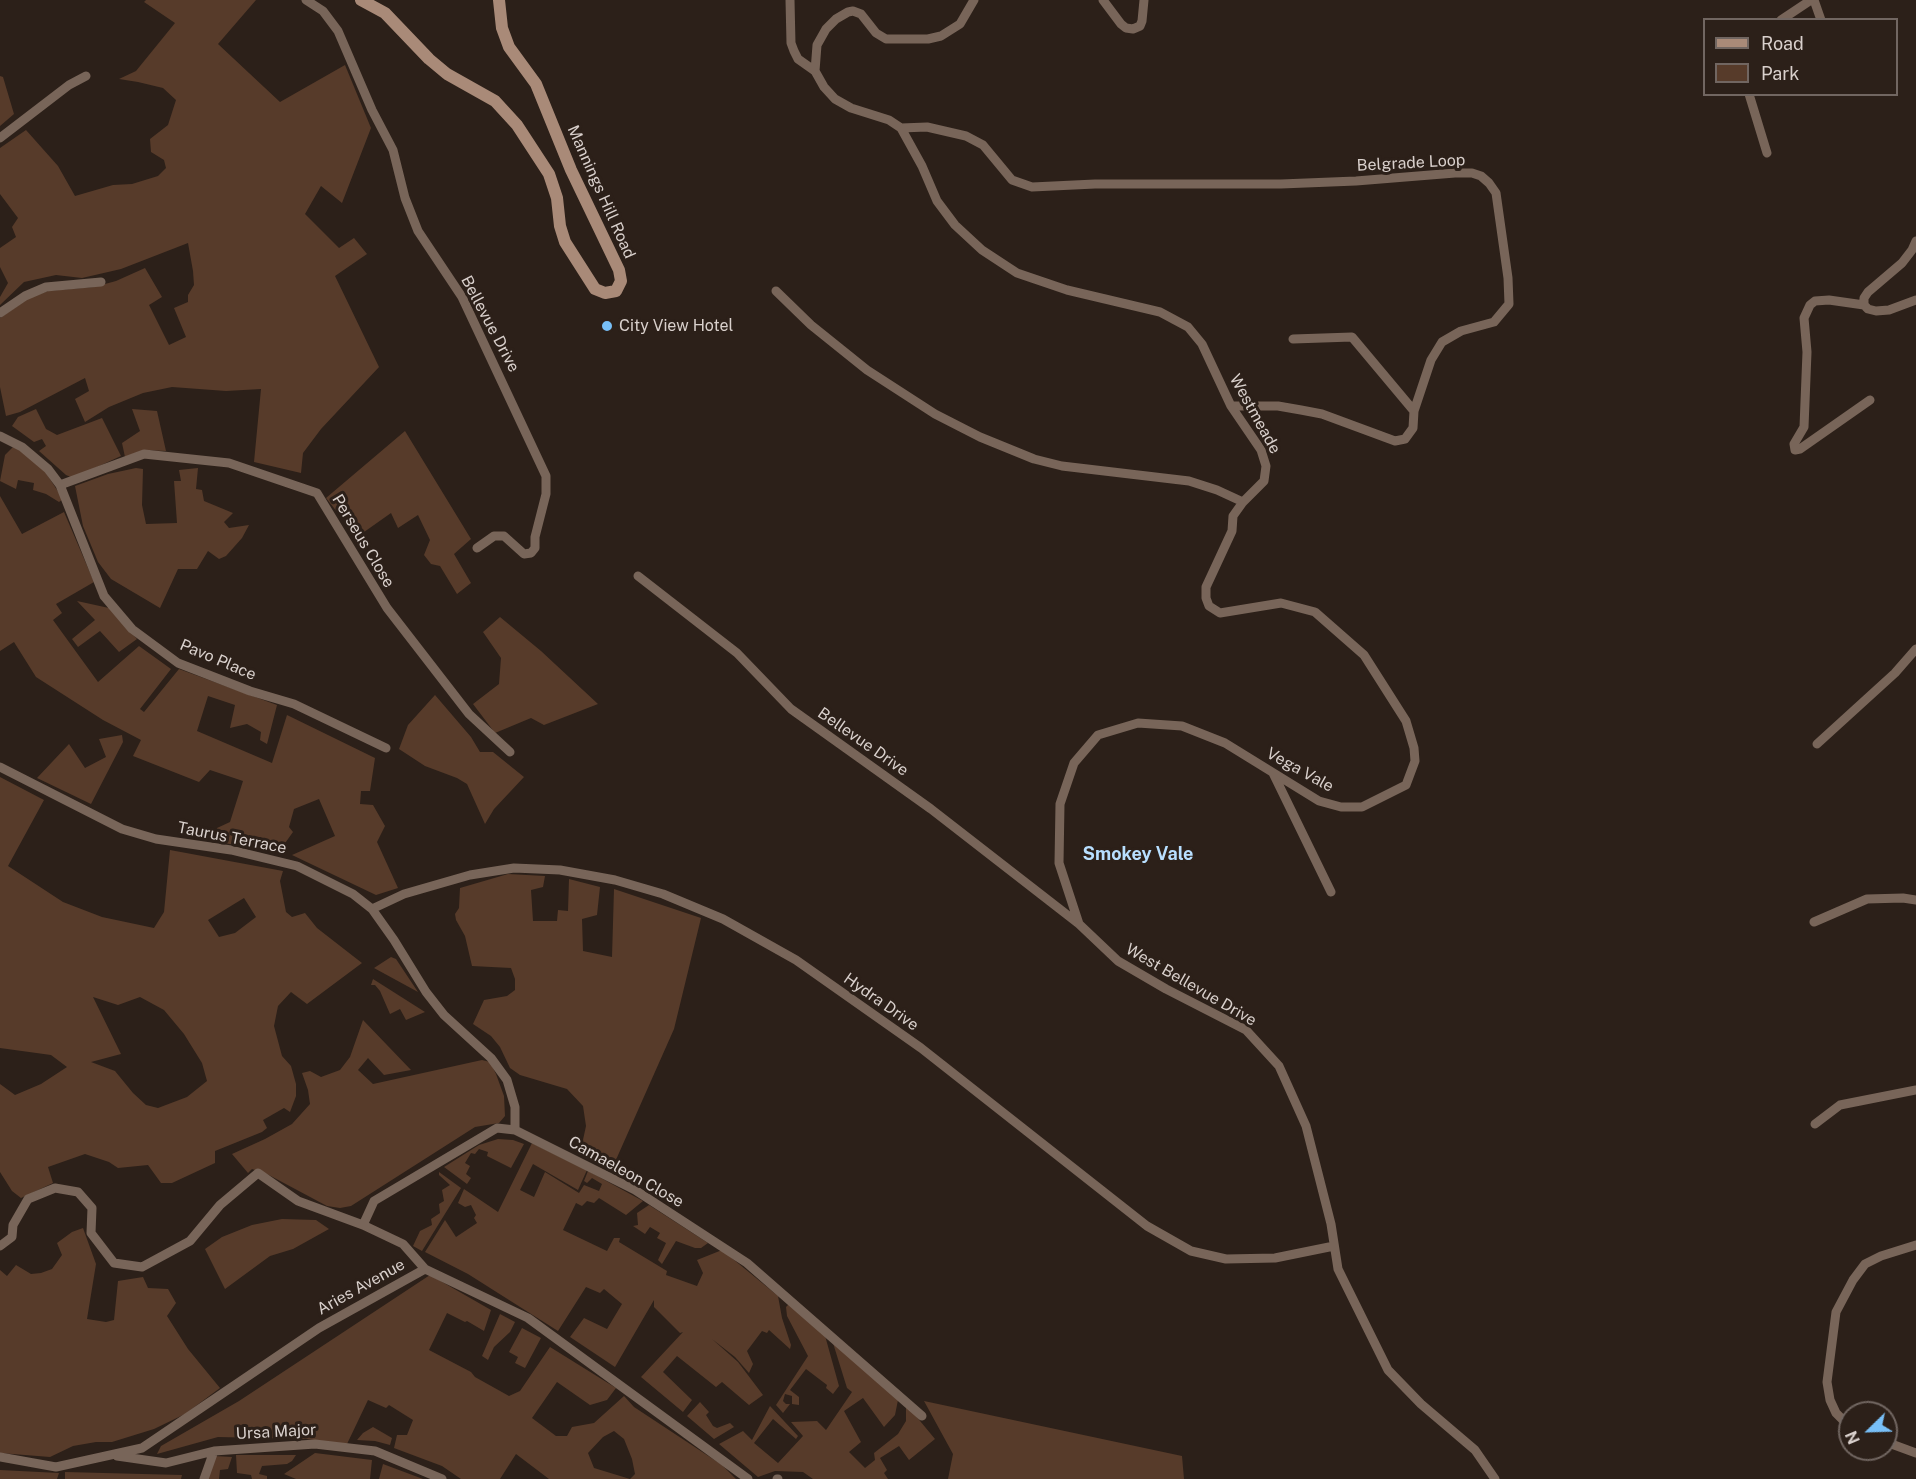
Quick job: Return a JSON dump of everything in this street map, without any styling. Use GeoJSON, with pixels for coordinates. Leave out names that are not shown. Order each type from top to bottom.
{"type":"FeatureCollection","features":[{"type":"Feature","properties":{"kind":"main road","name":"Mannings Hill Road"},"geometry":{"type":"LineString","coordinates":[[361,0],[385,14],[447,74],[495,101],[517,125],[549,174],[557,198],[560,226],[565,242],[595,289],[605,293],[615,291],[621,281],[619,270],[571,170],[536,84],[509,47],[502,28],[499,0]]}},
{"type":"Feature","properties":{"kind":"street","name":"Bellevue Drive"},"geometry":{"type":"LineString","coordinates":[[306,0],[323,11],[338,31],[372,110],[393,150],[405,198],[418,231],[462,297],[546,476],[546,494],[535,537],[535,548],[531,553],[524,554],[504,536],[494,536],[477,548]]}},
{"type":"Feature","properties":{"kind":"street"},"geometry":{"type":"LineString","coordinates":[[790,0],[791,44],[798,59],[815,71],[824,87],[835,99],[851,108],[889,120],[901,128]]}},
{"type":"Feature","properties":{"kind":"street"},"geometry":{"type":"LineString","coordinates":[[815,71],[817,45],[825,30],[836,19],[848,12],[861,14],[876,33],[886,39],[928,39],[941,36],[960,24],[974,0]]}},
{"type":"Feature","properties":{"kind":"street"},"geometry":{"type":"LineString","coordinates":[[1103,0],[1121,24],[1133,29],[1140,26],[1142,21],[1144,0]]}},
{"type":"Feature","properties":{"kind":"street"},"geometry":{"type":"LineString","coordinates":[[1784,18],[1812,0],[1820,18]]}},
{"type":"Feature","properties":{"kind":"street"},"geometry":{"type":"LineString","coordinates":[[0,138],[69,85],[86,76]]}},
{"type":"Feature","properties":{"kind":"street"},"geometry":{"type":"LineString","coordinates":[[1750,96],[1767,153]]}},
{"type":"Feature","properties":{"kind":"street","name":"Belgrade Loop"},"geometry":{"type":"LineString","coordinates":[[901,128],[927,127],[966,136],[983,145],[1012,180],[1032,187],[1095,184],[1281,184],[1455,173],[1472,173],[1481,176],[1489,183],[1496,194],[1508,278],[1509,304],[1494,322],[1461,331],[1442,342],[1431,360],[1414,411],[1410,433],[1405,439],[1395,441],[1311,412],[1278,406],[1231,406]]}},
{"type":"Feature","properties":{"kind":"street","name":"Westmeade"},"geometry":{"type":"LineString","coordinates":[[901,128],[922,165],[937,201],[955,225],[982,250],[1017,273],[1067,290],[1160,312],[1188,327],[1202,344],[1231,406],[1261,450],[1266,466],[1264,481],[1243,502]]}},
{"type":"Feature","properties":{"kind":"street"},"geometry":{"type":"LineString","coordinates":[[1864,305],[1868,292],[1902,263],[1916,240]]}},
{"type":"Feature","properties":{"kind":"street"},"geometry":{"type":"LineString","coordinates":[[0,313],[25,296],[46,287],[101,282]]}},
{"type":"Feature","properties":{"kind":"street"},"geometry":{"type":"LineString","coordinates":[[776,291],[811,325],[867,370],[935,414],[980,437],[1034,459],[1062,466],[1189,481],[1243,502]]}},
{"type":"Feature","properties":{"kind":"street"},"geometry":{"type":"LineString","coordinates":[[1870,400],[1800,449],[1795,450],[1794,444],[1804,427],[1807,352],[1804,318],[1807,311],[1815,301],[1829,300],[1864,305],[1876,311],[1889,310],[1916,300]]}},
{"type":"Feature","properties":{"kind":"street"},"geometry":{"type":"LineString","coordinates":[[1293,339],[1352,337],[1414,411]]}},
{"type":"Feature","properties":{"kind":"street","name":"Pavo Place"},"geometry":{"type":"LineString","coordinates":[[0,436],[22,447],[48,469],[60,485],[104,596],[132,629],[178,663],[250,691],[294,704],[386,748]]}},
{"type":"Feature","properties":{"kind":"street","name":"Perseus Close"},"geometry":{"type":"LineString","coordinates":[[60,485],[144,454],[229,463],[316,494],[387,608],[469,714],[510,752]]}},
{"type":"Feature","properties":{"kind":"street","name":"Vega Vale"},"geometry":{"type":"LineString","coordinates":[[1079,924],[1059,863],[1060,804],[1074,762],[1098,735],[1138,723],[1182,726],[1225,743],[1319,801],[1341,807],[1362,807],[1406,785],[1415,760],[1406,721],[1364,655],[1315,612],[1281,603],[1220,613],[1209,606],[1206,586],[1232,531],[1233,516],[1243,502]]}},
{"type":"Feature","properties":{"kind":"street","name":"Bellevue Drive"},"geometry":{"type":"LineString","coordinates":[[638,576],[737,653],[791,709],[931,808],[1079,924]]}},
{"type":"Feature","properties":{"kind":"street"},"geometry":{"type":"LineString","coordinates":[[1818,744],[1894,673],[1916,649]]}},
{"type":"Feature","properties":{"kind":"street","name":"Taurus Terrace"},"geometry":{"type":"LineString","coordinates":[[0,766],[122,829],[156,839],[231,850],[297,866],[353,894],[372,909],[426,992],[444,1015],[491,1058],[507,1080],[515,1107],[515,1130]]}},
{"type":"Feature","properties":{"kind":"street"},"geometry":{"type":"LineString","coordinates":[[1272,773],[1331,892]]}},
{"type":"Feature","properties":{"kind":"street","name":"Hydra Drive"},"geometry":{"type":"LineString","coordinates":[[372,909],[404,894],[470,875],[514,868],[560,870],[615,880],[663,894],[723,919],[796,960],[921,1048],[1147,1226],[1191,1251],[1226,1259],[1275,1258],[1334,1246]]}},
{"type":"Feature","properties":{"kind":"street"},"geometry":{"type":"LineString","coordinates":[[1814,922],[1853,903],[1867,899],[1916,900]]}},
{"type":"Feature","properties":{"kind":"street","name":"West Bellevue Drive"},"geometry":{"type":"LineString","coordinates":[[1079,924],[1118,961],[1166,989],[1246,1030],[1279,1066],[1306,1126],[1331,1224],[1338,1269],[1388,1370],[1421,1404],[1474,1450],[1495,1479]]}},
{"type":"Feature","properties":{"kind":"street"},"geometry":{"type":"LineString","coordinates":[[1815,1124],[1840,1105],[1916,1090]]}},
{"type":"Feature","properties":{"kind":"street"},"geometry":{"type":"LineString","coordinates":[[363,1226],[374,1201],[497,1128],[515,1130]]}},
{"type":"Feature","properties":{"kind":"street","name":"Camaeleon Close"},"geometry":{"type":"LineString","coordinates":[[515,1130],[635,1190],[747,1263],[921,1416]]}},
{"type":"Feature","properties":{"kind":"street"},"geometry":{"type":"LineString","coordinates":[[0,1246],[12,1236],[13,1225],[28,1199],[55,1188],[78,1192],[92,1208],[91,1233],[114,1263],[142,1267],[190,1241],[220,1205],[258,1173],[298,1201],[403,1244],[426,1269]]}},
{"type":"Feature","properties":{"kind":"street"},"geometry":{"type":"LineString","coordinates":[[1838,1415],[1830,1400],[1827,1382],[1836,1312],[1853,1280],[1865,1264],[1881,1256],[1916,1245]]}},
{"type":"Feature","properties":{"kind":"street","name":"Aries Avenue"},"geometry":{"type":"LineString","coordinates":[[0,1457],[56,1467],[142,1448],[320,1328],[426,1269],[528,1318],[748,1479]]}},
{"type":"Feature","properties":{"kind":"street","name":"Ursa Major"},"geometry":{"type":"LineString","coordinates":[[108,1455],[166,1463],[214,1451],[315,1444],[375,1451],[442,1479]]}},
{"type":"Feature","properties":{"kind":"street"},"geometry":{"type":"LineString","coordinates":[[1898,1446],[1916,1453]]}},
{"type":"Feature","properties":{"kind":"street","name":"Ursa Major"},"geometry":{"type":"LineString","coordinates":[[204,1479],[214,1451]]}},
{"type":"Feature","properties":{"kind":"green space"},"geometry":{"type":"Polygon","coordinates":[[[146,0],[256,0],[218,44],[280,102],[345,65],[371,128],[342,203],[321,186],[305,214],[339,248],[354,238],[367,254],[335,276],[379,367],[321,429],[303,453],[301,473],[254,462],[261,389],[226,391],[172,387],[143,393],[109,407],[85,422],[75,399],[89,391],[85,378],[20,412],[6,416],[0,387],[0,318],[29,298],[48,291],[94,287],[116,281],[145,268],[162,297],[149,305],[169,345],[186,337],[174,308],[188,302],[188,295],[194,285],[188,243],[121,269],[82,278],[56,275],[24,282],[0,305],[0,297],[8,283],[0,267],[0,248],[16,237],[12,227],[18,218],[0,194],[0,148],[26,130],[58,166],[75,196],[158,176],[166,168],[164,160],[151,152],[150,139],[168,125],[176,100],[163,88],[119,79],[136,71],[175,23],[144,2],[146,0]]]}},
{"type":"Feature","properties":{"kind":"green space"},"geometry":{"type":"Polygon","coordinates":[[[0,76],[3,77],[14,114],[0,126],[0,76]]]}},
{"type":"Feature","properties":{"kind":"green space"},"geometry":{"type":"Polygon","coordinates":[[[36,409],[46,429],[57,435],[102,418],[121,456],[73,478],[66,475],[39,451],[46,446],[42,439],[34,442],[12,426],[18,417],[36,409]]]}},
{"type":"Feature","properties":{"kind":"green space"},"geometry":{"type":"Polygon","coordinates":[[[132,409],[157,411],[166,451],[144,450],[125,457],[122,443],[140,431],[132,409]]]}},
{"type":"Feature","properties":{"kind":"green space"},"geometry":{"type":"Polygon","coordinates":[[[405,431],[471,539],[454,554],[471,583],[457,594],[440,566],[431,564],[424,555],[430,540],[418,515],[398,528],[391,513],[357,537],[326,498],[405,431]]]}},
{"type":"Feature","properties":{"kind":"green space"},"geometry":{"type":"Polygon","coordinates":[[[13,447],[42,467],[63,499],[59,502],[46,494],[33,490],[34,483],[18,480],[16,489],[0,481],[5,455],[13,447]]]}},
{"type":"Feature","properties":{"kind":"green space"},"geometry":{"type":"Polygon","coordinates":[[[136,468],[143,469],[142,505],[146,524],[177,523],[174,481],[181,481],[179,470],[198,468],[196,489],[202,490],[204,501],[233,513],[224,522],[229,528],[249,525],[242,538],[226,556],[219,559],[208,551],[197,569],[178,569],[160,608],[111,579],[98,562],[83,526],[75,486],[108,474],[136,468]]]}},
{"type":"Feature","properties":{"kind":"green space"},"geometry":{"type":"Polygon","coordinates":[[[0,496],[22,534],[64,512],[94,582],[56,604],[62,613],[53,620],[98,682],[139,646],[171,669],[140,709],[144,712],[179,669],[277,705],[267,744],[260,740],[261,732],[247,724],[230,728],[235,705],[208,696],[197,731],[272,763],[287,715],[375,758],[370,791],[361,791],[360,804],[373,805],[385,826],[377,842],[398,888],[376,895],[292,855],[335,836],[319,799],[294,809],[289,827],[293,832],[278,853],[214,841],[217,828],[230,822],[243,781],[210,770],[199,782],[133,756],[141,740],[103,720],[36,677],[14,642],[0,651],[0,496]]]}},
{"type":"Feature","properties":{"kind":"green space"},"geometry":{"type":"Polygon","coordinates":[[[77,601],[109,608],[137,639],[119,652],[100,631],[78,647],[72,639],[95,620],[77,601]]]}},
{"type":"Feature","properties":{"kind":"green space"},"geometry":{"type":"Polygon","coordinates":[[[500,617],[598,704],[544,725],[531,718],[495,733],[473,704],[499,684],[501,658],[483,632],[500,617]]]}},
{"type":"Feature","properties":{"kind":"green space"},"geometry":{"type":"Polygon","coordinates":[[[435,695],[471,737],[480,752],[493,752],[524,777],[494,809],[485,824],[467,784],[425,766],[399,749],[408,725],[435,695]]]}},
{"type":"Feature","properties":{"kind":"green space"},"geometry":{"type":"Polygon","coordinates":[[[122,735],[123,742],[91,804],[37,778],[69,744],[85,768],[106,757],[99,739],[122,735]]]}},
{"type":"Feature","properties":{"kind":"green space"},"geometry":{"type":"Polygon","coordinates":[[[0,777],[44,800],[8,866],[63,902],[102,917],[154,928],[164,912],[170,850],[283,871],[280,881],[286,912],[292,917],[305,913],[317,928],[362,963],[307,1004],[291,992],[278,1006],[274,1026],[282,1056],[291,1066],[296,1084],[296,1096],[290,1112],[284,1108],[263,1120],[267,1128],[262,1132],[215,1151],[215,1163],[172,1183],[161,1183],[148,1165],[118,1168],[109,1162],[85,1154],[48,1167],[53,1183],[21,1198],[12,1191],[0,1172],[0,1084],[15,1095],[41,1084],[67,1067],[51,1055],[0,1048],[0,777]],[[244,898],[208,920],[219,937],[235,933],[256,917],[244,898]],[[93,997],[121,1054],[91,1062],[115,1071],[146,1105],[158,1108],[187,1097],[207,1081],[202,1063],[184,1034],[164,1010],[140,997],[118,1005],[93,997]]]}},
{"type":"Feature","properties":{"kind":"green space"},"geometry":{"type":"Polygon","coordinates":[[[508,874],[545,876],[543,887],[531,890],[533,921],[557,921],[558,910],[568,911],[569,879],[600,887],[597,915],[582,919],[583,951],[612,957],[614,889],[701,918],[674,1029],[615,1162],[581,1149],[586,1126],[583,1106],[567,1089],[520,1075],[510,1068],[500,1047],[491,1036],[473,1024],[484,1000],[507,996],[515,990],[515,979],[511,968],[472,966],[465,936],[455,914],[459,908],[460,888],[508,874]]]}},
{"type":"Feature","properties":{"kind":"green space"},"geometry":{"type":"Polygon","coordinates":[[[391,957],[396,959],[418,992],[374,968],[391,957]]]}},
{"type":"Feature","properties":{"kind":"green space"},"geometry":{"type":"Polygon","coordinates":[[[373,979],[425,1012],[406,1020],[400,1009],[390,1014],[380,991],[375,985],[371,985],[373,979]]]}},
{"type":"Feature","properties":{"kind":"green space"},"geometry":{"type":"Polygon","coordinates":[[[363,1020],[411,1070],[384,1075],[368,1058],[358,1070],[373,1084],[482,1060],[490,1062],[496,1074],[504,1096],[505,1116],[499,1123],[475,1127],[351,1206],[340,1208],[327,1206],[267,1174],[252,1169],[248,1173],[232,1154],[292,1124],[310,1104],[302,1073],[310,1071],[321,1077],[340,1070],[350,1057],[363,1020]]]}},
{"type":"Feature","properties":{"kind":"green space"},"geometry":{"type":"Polygon","coordinates":[[[498,1139],[513,1140],[524,1144],[511,1168],[487,1156],[488,1152],[479,1149],[475,1154],[471,1153],[465,1163],[470,1166],[466,1174],[471,1178],[467,1184],[444,1167],[479,1145],[498,1139]]]}},
{"type":"Feature","properties":{"kind":"green space"},"geometry":{"type":"Polygon","coordinates":[[[532,1143],[587,1170],[578,1190],[533,1164],[520,1190],[534,1197],[545,1172],[579,1193],[584,1185],[599,1191],[602,1184],[592,1178],[587,1183],[584,1181],[588,1171],[643,1201],[626,1215],[599,1198],[594,1203],[587,1201],[582,1206],[576,1203],[563,1230],[607,1251],[614,1238],[620,1238],[619,1242],[667,1271],[666,1275],[697,1286],[703,1273],[697,1260],[722,1250],[778,1296],[791,1345],[790,1349],[769,1330],[767,1333],[762,1331],[747,1351],[753,1364],[749,1373],[735,1357],[712,1339],[738,1362],[763,1395],[749,1405],[722,1382],[716,1387],[677,1356],[663,1372],[692,1400],[683,1412],[641,1377],[683,1332],[680,1333],[654,1307],[654,1300],[615,1367],[570,1337],[584,1318],[607,1329],[622,1304],[604,1289],[600,1293],[586,1287],[558,1331],[468,1274],[425,1252],[445,1220],[456,1237],[477,1223],[471,1205],[465,1207],[458,1203],[464,1189],[498,1212],[532,1143]]]}},
{"type":"Feature","properties":{"kind":"green space"},"geometry":{"type":"Polygon","coordinates":[[[439,1172],[461,1188],[422,1251],[413,1246],[420,1231],[432,1225],[431,1219],[440,1213],[439,1204],[444,1201],[442,1190],[450,1185],[439,1175],[439,1172]]]}},
{"type":"Feature","properties":{"kind":"green space"},"geometry":{"type":"Polygon","coordinates":[[[649,1205],[708,1243],[701,1248],[695,1248],[676,1241],[662,1264],[658,1260],[666,1243],[657,1238],[660,1233],[650,1227],[645,1234],[633,1226],[638,1225],[637,1213],[649,1205]]]}},
{"type":"Feature","properties":{"kind":"green space"},"geometry":{"type":"Polygon","coordinates":[[[282,1219],[316,1220],[329,1229],[293,1249],[270,1256],[225,1289],[205,1249],[222,1237],[252,1225],[282,1219]]]}},
{"type":"Feature","properties":{"kind":"green space"},"geometry":{"type":"Polygon","coordinates":[[[83,1228],[96,1264],[87,1319],[106,1322],[114,1320],[118,1281],[143,1277],[148,1288],[168,1289],[176,1303],[167,1316],[188,1349],[220,1388],[185,1414],[154,1429],[112,1442],[73,1446],[50,1457],[0,1453],[0,1270],[7,1276],[16,1265],[31,1274],[52,1269],[62,1255],[57,1243],[72,1232],[83,1228]]]}},
{"type":"Feature","properties":{"kind":"green space"},"geometry":{"type":"Polygon","coordinates":[[[430,1275],[491,1310],[484,1331],[447,1313],[429,1350],[471,1372],[475,1377],[509,1396],[520,1391],[550,1347],[616,1388],[607,1400],[590,1405],[557,1382],[532,1418],[556,1436],[567,1436],[572,1427],[594,1423],[624,1396],[634,1407],[722,1465],[736,1479],[630,1479],[549,1479],[516,1454],[500,1479],[461,1479],[442,1466],[394,1448],[397,1435],[407,1435],[413,1420],[389,1405],[386,1408],[368,1400],[347,1444],[306,1439],[218,1437],[157,1454],[161,1446],[239,1401],[430,1275]],[[614,1431],[603,1437],[588,1453],[594,1468],[630,1479],[635,1474],[624,1439],[614,1431]]]}},
{"type":"Feature","properties":{"kind":"green space"},"geometry":{"type":"Polygon","coordinates":[[[790,1303],[824,1332],[839,1386],[833,1394],[826,1388],[827,1385],[806,1369],[790,1390],[799,1397],[799,1405],[792,1404],[792,1396],[785,1394],[783,1401],[790,1404],[783,1413],[776,1405],[808,1356],[787,1316],[786,1307],[790,1303]]]}},
{"type":"Feature","properties":{"kind":"green space"},"geometry":{"type":"Polygon","coordinates":[[[500,1314],[515,1322],[510,1332],[494,1347],[488,1360],[482,1356],[500,1314]]]}},
{"type":"Feature","properties":{"kind":"green space"},"geometry":{"type":"Polygon","coordinates":[[[522,1328],[541,1338],[525,1368],[515,1363],[518,1357],[509,1352],[522,1328]]]}},
{"type":"Feature","properties":{"kind":"green space"},"geometry":{"type":"Polygon","coordinates":[[[833,1343],[898,1400],[895,1415],[884,1427],[863,1398],[844,1411],[861,1442],[849,1452],[865,1468],[875,1460],[874,1453],[898,1434],[906,1421],[906,1404],[935,1439],[909,1460],[899,1446],[880,1458],[887,1470],[884,1473],[888,1479],[813,1479],[803,1472],[775,1471],[758,1477],[719,1444],[743,1431],[752,1440],[770,1406],[798,1436],[796,1439],[773,1419],[754,1443],[778,1463],[803,1436],[791,1422],[817,1421],[826,1430],[852,1392],[847,1388],[833,1343]]]}},
{"type":"Feature","properties":{"kind":"green space"},"geometry":{"type":"Polygon","coordinates":[[[924,1401],[1182,1456],[1184,1479],[948,1479],[953,1454],[924,1401]]]}},
{"type":"Feature","properties":{"kind":"green space"},"geometry":{"type":"Polygon","coordinates":[[[700,1402],[709,1412],[706,1415],[713,1426],[717,1428],[730,1423],[734,1427],[714,1439],[687,1416],[700,1402]]]}},
{"type":"Feature","properties":{"kind":"green space"},"geometry":{"type":"Polygon","coordinates":[[[373,1427],[392,1438],[390,1445],[357,1440],[373,1427]]]}},
{"type":"Feature","properties":{"kind":"green space"},"geometry":{"type":"Polygon","coordinates":[[[315,1453],[372,1460],[370,1479],[296,1479],[284,1474],[315,1453]]]}},
{"type":"Feature","properties":{"kind":"green space"},"geometry":{"type":"Polygon","coordinates":[[[236,1455],[296,1455],[287,1464],[262,1466],[259,1474],[267,1476],[267,1479],[252,1479],[251,1475],[237,1473],[236,1455]]]}},
{"type":"Feature","properties":{"kind":"green space"},"geometry":{"type":"Polygon","coordinates":[[[214,1456],[232,1457],[228,1469],[220,1470],[219,1479],[207,1479],[214,1456]]]}},
{"type":"Feature","properties":{"kind":"green space"},"geometry":{"type":"Polygon","coordinates":[[[383,1464],[423,1479],[379,1479],[383,1464]]]}},
{"type":"Feature","properties":{"kind":"green space"},"geometry":{"type":"Polygon","coordinates":[[[0,1470],[59,1473],[57,1479],[0,1479],[0,1470]]]}},
{"type":"Feature","properties":{"kind":"green space"},"geometry":{"type":"Polygon","coordinates":[[[65,1472],[182,1475],[181,1479],[65,1479],[65,1472]]]}},
{"type":"Feature","properties":{"kind":"place","name":"City View Hotel"},"geometry":{"type":"Point","coordinates":[607,326]}},
{"type":"Feature","properties":{"kind":"district","name":"Smokey Vale"},"geometry":{"type":"Point","coordinates":[1138,854]}}]}
